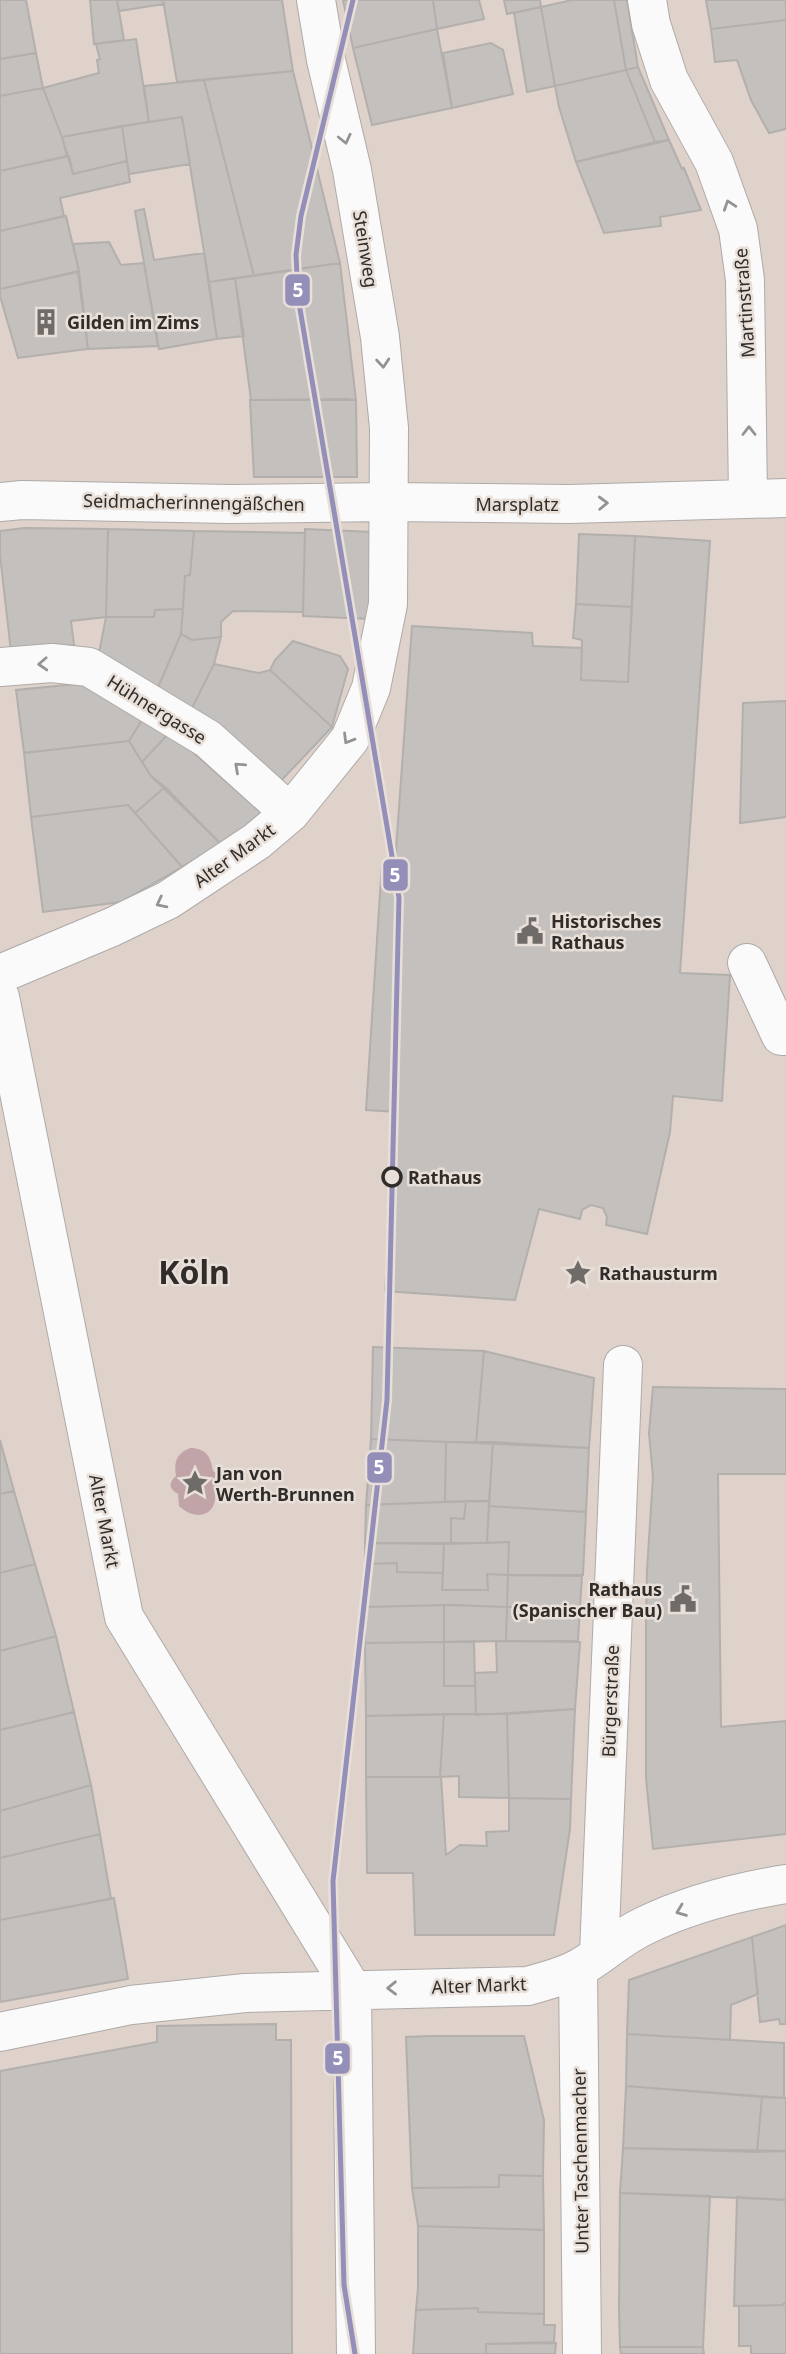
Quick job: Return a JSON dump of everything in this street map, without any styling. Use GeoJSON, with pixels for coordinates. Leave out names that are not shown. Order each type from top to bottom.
{"type":"FeatureCollection","features":[{"type":"Feature","properties":{"kind":"street","name":"Steinweg"},"geometry":{"type":"LineString","coordinates":[[316,0],[326,60],[352,170],[380,337],[389,428],[388,502]]}},
{"type":"Feature","properties":{"kind":"street","name":"Martinstraße"},"geometry":{"type":"LineString","coordinates":[[647,0],[651,24],[669,80],[714,162],[737,229],[746,280],[748,499]]}},
{"type":"Feature","properties":{"kind":"street","name":"Marsplatz"},"geometry":{"type":"LineString","coordinates":[[388,502],[569,504],[786,498]]}},
{"type":"Feature","properties":{"kind":"street","name":"Seidmacherinnengäßchen"},"geometry":{"type":"LineString","coordinates":[[0,502],[22,499],[229,504],[388,502]]}},
{"type":"Feature","properties":{"kind":"street","name":"Alter Markt"},"geometry":{"type":"LineString","coordinates":[[0,974],[112,927],[168,900],[238,856],[289,813],[350,739],[371,688],[388,604],[388,502]]}},
{"type":"Feature","properties":{"kind":"street","name":"Hühnergasse"},"geometry":{"type":"LineString","coordinates":[[0,667],[52,663],[89,667],[208,739],[289,813]]}},
{"type":"Feature","properties":{"kind":"street"},"geometry":{"type":"LineString","coordinates":[[747,963],[781,1036],[786,1036]]}},
{"type":"Feature","properties":{"kind":"street","name":"Alter Markt"},"geometry":{"type":"LineString","coordinates":[[0,997],[124,1617],[352,1989]]}},
{"type":"Feature","properties":{"kind":"street","name":"Bürgerstraße"},"geometry":{"type":"LineString","coordinates":[[589,1961],[623,1365]]}},
{"type":"Feature","properties":{"kind":"street","name":"Alter Markt"},"geometry":{"type":"LineString","coordinates":[[0,2032],[139,2004],[245,1993],[528,1986],[554,1979],[589,1961],[640,1927],[692,1907],[747,1891],[786,1884]]}},
{"type":"Feature","properties":{"kind":"street","name":"Unter Taschenmacher"},"geometry":{"type":"LineString","coordinates":[[582,2354],[589,1961]]}},
{"type":"Feature","properties":{"kind":"street"},"geometry":{"type":"LineString","coordinates":[[352,1989],[356,2354]]}},
{"type":"Feature","properties":{"kind":"shaded area"},"geometry":{"type":"Polygon","coordinates":[[[0,0],[786,0],[786,2354],[0,2354],[0,0]]]}},
{"type":"Feature","properties":{"kind":"shaded area","name":"Jan von Werth-Brunnen"},"geometry":{"type":"Polygon","coordinates":[[[190,1448],[204,1452],[220,1479],[213,1506],[199,1515],[179,1506],[178,1494],[171,1486],[176,1476],[177,1459],[190,1448]]]}},
{"type":"Feature","properties":{"kind":"building"},"geometry":{"type":"Polygon","coordinates":[[[0,0],[26,0],[36,53],[0,59],[0,0]]]}},
{"type":"Feature","properties":{"kind":"building"},"geometry":{"type":"Polygon","coordinates":[[[90,0],[117,0],[124,40],[94,44],[90,0]]]}},
{"type":"Feature","properties":{"kind":"building"},"geometry":{"type":"Polygon","coordinates":[[[117,0],[163,0],[164,4],[119,11],[117,0]]]}},
{"type":"Feature","properties":{"kind":"building"},"geometry":{"type":"Polygon","coordinates":[[[163,0],[282,0],[293,71],[177,82],[163,0]]]}},
{"type":"Feature","properties":{"kind":"building"},"geometry":{"type":"Polygon","coordinates":[[[343,0],[433,0],[437,29],[353,48],[343,0]]]}},
{"type":"Feature","properties":{"kind":"building"},"geometry":{"type":"Polygon","coordinates":[[[433,0],[479,0],[484,19],[437,29],[433,0]]]}},
{"type":"Feature","properties":{"kind":"building"},"geometry":{"type":"Polygon","coordinates":[[[504,0],[540,0],[541,7],[507,14],[504,0]]]}},
{"type":"Feature","properties":{"kind":"building"},"geometry":{"type":"Polygon","coordinates":[[[572,0],[614,0],[626,70],[555,86],[541,7],[572,0]]]}},
{"type":"Feature","properties":{"kind":"building"},"geometry":{"type":"Polygon","coordinates":[[[614,0],[627,0],[638,67],[626,70],[614,0]]]}},
{"type":"Feature","properties":{"kind":"building"},"geometry":{"type":"Polygon","coordinates":[[[706,0],[786,0],[786,20],[711,29],[706,0]]]}},
{"type":"Feature","properties":{"kind":"building"},"geometry":{"type":"Polygon","coordinates":[[[541,7],[555,86],[527,92],[514,13],[541,7]]]}},
{"type":"Feature","properties":{"kind":"building"},"geometry":{"type":"Polygon","coordinates":[[[786,20],[786,129],[769,133],[751,100],[737,60],[715,62],[711,29],[786,20]]]}},
{"type":"Feature","properties":{"kind":"building"},"geometry":{"type":"Polygon","coordinates":[[[437,29],[452,108],[372,125],[353,48],[437,29]]]}},
{"type":"Feature","properties":{"kind":"building"},"geometry":{"type":"Polygon","coordinates":[[[136,39],[149,122],[62,137],[43,88],[99,73],[97,60],[100,59],[96,44],[136,39]]]}},
{"type":"Feature","properties":{"kind":"building"},"geometry":{"type":"Polygon","coordinates":[[[491,43],[503,50],[513,94],[452,108],[443,53],[491,43]]]}},
{"type":"Feature","properties":{"kind":"building"},"geometry":{"type":"Polygon","coordinates":[[[36,53],[43,88],[0,96],[0,59],[36,53]]]}},
{"type":"Feature","properties":{"kind":"building"},"geometry":{"type":"Polygon","coordinates":[[[638,67],[669,140],[655,142],[626,70],[638,67]]]}},
{"type":"Feature","properties":{"kind":"building"},"geometry":{"type":"Polygon","coordinates":[[[626,70],[655,142],[576,162],[555,86],[626,70]]]}},
{"type":"Feature","properties":{"kind":"building"},"geometry":{"type":"Polygon","coordinates":[[[293,71],[340,263],[254,276],[204,80],[293,71]]]}},
{"type":"Feature","properties":{"kind":"building"},"geometry":{"type":"Polygon","coordinates":[[[204,80],[254,276],[209,282],[182,117],[149,122],[144,86],[204,80]]]}},
{"type":"Feature","properties":{"kind":"building"},"geometry":{"type":"Polygon","coordinates":[[[43,88],[67,156],[0,171],[0,96],[43,88]]]}},
{"type":"Feature","properties":{"kind":"building"},"geometry":{"type":"Polygon","coordinates":[[[182,117],[190,164],[129,174],[122,126],[182,117]]]}},
{"type":"Feature","properties":{"kind":"building"},"geometry":{"type":"Polygon","coordinates":[[[122,126],[127,161],[73,174],[62,137],[122,126]]]}},
{"type":"Feature","properties":{"kind":"building"},"geometry":{"type":"Polygon","coordinates":[[[669,140],[701,210],[660,217],[661,226],[604,233],[576,162],[669,140]]]}},
{"type":"Feature","properties":{"kind":"building"},"geometry":{"type":"Polygon","coordinates":[[[69,156],[73,174],[127,161],[130,182],[60,198],[64,216],[0,231],[0,171],[69,156]]]}},
{"type":"Feature","properties":{"kind":"building"},"geometry":{"type":"Polygon","coordinates":[[[144,209],[154,260],[204,253],[217,339],[159,349],[135,211],[144,209]]]}},
{"type":"Feature","properties":{"kind":"building"},"geometry":{"type":"Polygon","coordinates":[[[66,216],[79,271],[0,289],[0,231],[66,216]]]}},
{"type":"Feature","properties":{"kind":"building"},"geometry":{"type":"Polygon","coordinates":[[[109,242],[121,265],[144,263],[158,346],[88,349],[79,271],[73,244],[109,242]]]}},
{"type":"Feature","properties":{"kind":"building"},"geometry":{"type":"Polygon","coordinates":[[[340,263],[356,400],[251,400],[235,278],[340,263]]]}},
{"type":"Feature","properties":{"kind":"building","name":"Gilden im Zims"},"geometry":{"type":"Polygon","coordinates":[[[78,272],[88,349],[18,358],[0,289],[78,272]]]}},
{"type":"Feature","properties":{"kind":"building"},"geometry":{"type":"Polygon","coordinates":[[[235,278],[244,336],[217,339],[209,282],[235,278]]]}},
{"type":"Feature","properties":{"kind":"building"},"geometry":{"type":"Polygon","coordinates":[[[250,400],[356,400],[357,477],[254,477],[250,400]]]}},
{"type":"Feature","properties":{"kind":"building"},"geometry":{"type":"Polygon","coordinates":[[[24,528],[108,529],[106,617],[71,621],[74,645],[11,652],[0,555],[0,531],[24,528]]]}},
{"type":"Feature","properties":{"kind":"building"},"geometry":{"type":"Polygon","coordinates":[[[108,529],[194,531],[190,575],[185,576],[183,609],[155,610],[154,617],[106,617],[108,529]]]}},
{"type":"Feature","properties":{"kind":"building"},"geometry":{"type":"Polygon","coordinates":[[[305,529],[372,532],[370,619],[303,616],[305,529]]]}},
{"type":"Feature","properties":{"kind":"building"},"geometry":{"type":"Polygon","coordinates":[[[194,531],[305,533],[303,612],[233,611],[221,622],[221,637],[192,640],[181,634],[185,576],[190,575],[194,531]]]}},
{"type":"Feature","properties":{"kind":"building"},"geometry":{"type":"Polygon","coordinates":[[[579,534],[635,536],[632,607],[576,604],[579,534]]]}},
{"type":"Feature","properties":{"kind":"building","name":"Historisches Rathaus"},"geometry":{"type":"Polygon","coordinates":[[[635,536],[710,541],[680,973],[730,975],[722,1101],[673,1096],[670,1132],[647,1234],[606,1225],[607,1217],[603,1208],[591,1205],[582,1210],[580,1219],[539,1209],[515,1300],[385,1291],[397,1112],[366,1110],[382,863],[395,864],[412,626],[532,633],[533,646],[582,648],[581,680],[628,682],[635,536]]]}},
{"type":"Feature","properties":{"kind":"building"},"geometry":{"type":"Polygon","coordinates":[[[576,604],[632,607],[628,682],[581,680],[582,640],[573,638],[576,604]]]}},
{"type":"Feature","properties":{"kind":"building"},"geometry":{"type":"Polygon","coordinates":[[[183,609],[181,634],[156,692],[98,658],[106,617],[154,617],[155,610],[183,609]]]}},
{"type":"Feature","properties":{"kind":"building"},"geometry":{"type":"Polygon","coordinates":[[[181,634],[192,640],[221,637],[214,664],[190,712],[156,692],[181,634]]]}},
{"type":"Feature","properties":{"kind":"building"},"geometry":{"type":"Polygon","coordinates":[[[293,641],[340,656],[348,669],[332,727],[270,670],[275,660],[293,641]]]}},
{"type":"Feature","properties":{"kind":"building"},"geometry":{"type":"Polygon","coordinates":[[[214,664],[259,673],[270,670],[332,727],[278,784],[190,712],[214,664]]]}},
{"type":"Feature","properties":{"kind":"building"},"geometry":{"type":"Polygon","coordinates":[[[87,683],[145,715],[129,741],[24,753],[16,690],[87,683]]]}},
{"type":"Feature","properties":{"kind":"building"},"geometry":{"type":"Polygon","coordinates":[[[786,701],[786,817],[740,823],[743,703],[786,701]]]}},
{"type":"Feature","properties":{"kind":"building"},"geometry":{"type":"Polygon","coordinates":[[[145,715],[170,732],[142,762],[129,741],[145,715]]]}},
{"type":"Feature","properties":{"kind":"building"},"geometry":{"type":"Polygon","coordinates":[[[170,732],[263,814],[222,845],[151,776],[142,762],[170,732]]]}},
{"type":"Feature","properties":{"kind":"building"},"geometry":{"type":"Polygon","coordinates":[[[129,741],[151,776],[165,787],[135,813],[128,805],[31,817],[24,753],[129,741]]]}},
{"type":"Feature","properties":{"kind":"building"},"geometry":{"type":"Polygon","coordinates":[[[165,787],[222,845],[182,867],[135,813],[165,787]]]}},
{"type":"Feature","properties":{"kind":"building"},"geometry":{"type":"Polygon","coordinates":[[[128,805],[182,867],[121,902],[43,912],[31,817],[128,805]]]}},
{"type":"Feature","properties":{"kind":"building"},"geometry":{"type":"Polygon","coordinates":[[[373,1347],[484,1351],[476,1443],[371,1439],[373,1347]]]}},
{"type":"Feature","properties":{"kind":"building"},"geometry":{"type":"Polygon","coordinates":[[[484,1351],[594,1378],[589,1448],[476,1443],[484,1351]]]}},
{"type":"Feature","properties":{"kind":"building","name":"Rathaus (Spanischer Bau)"},"geometry":{"type":"Polygon","coordinates":[[[653,1387],[786,1389],[786,1474],[718,1474],[721,1727],[786,1721],[786,1834],[653,1849],[646,1778],[646,1627],[653,1477],[649,1433],[653,1387]]]}},
{"type":"Feature","properties":{"kind":"building"},"geometry":{"type":"Polygon","coordinates":[[[371,1439],[446,1442],[445,1502],[366,1505],[371,1439]]]}},
{"type":"Feature","properties":{"kind":"building"},"geometry":{"type":"Polygon","coordinates":[[[0,1440],[14,1491],[0,1494],[0,1440]]]}},
{"type":"Feature","properties":{"kind":"building"},"geometry":{"type":"Polygon","coordinates":[[[446,1442],[493,1442],[489,1501],[445,1502],[446,1442]]]}},
{"type":"Feature","properties":{"kind":"building"},"geometry":{"type":"Polygon","coordinates":[[[493,1442],[589,1448],[586,1512],[489,1506],[493,1442]]]}},
{"type":"Feature","properties":{"kind":"building"},"geometry":{"type":"Polygon","coordinates":[[[14,1491],[35,1564],[0,1573],[0,1494],[14,1491]]]}},
{"type":"Feature","properties":{"kind":"building"},"geometry":{"type":"Polygon","coordinates":[[[466,1501],[464,1519],[451,1518],[451,1543],[365,1543],[366,1505],[466,1501]]]}},
{"type":"Feature","properties":{"kind":"building"},"geometry":{"type":"Polygon","coordinates":[[[466,1501],[489,1501],[487,1543],[451,1543],[451,1518],[464,1519],[466,1501]]]}},
{"type":"Feature","properties":{"kind":"building"},"geometry":{"type":"Polygon","coordinates":[[[489,1506],[586,1512],[583,1575],[508,1575],[509,1542],[487,1543],[489,1506]]]}},
{"type":"Feature","properties":{"kind":"building"},"geometry":{"type":"Polygon","coordinates":[[[509,1542],[508,1575],[487,1574],[488,1590],[442,1590],[444,1544],[509,1542]]]}},
{"type":"Feature","properties":{"kind":"building"},"geometry":{"type":"Polygon","coordinates":[[[365,1543],[444,1544],[443,1573],[397,1572],[397,1563],[365,1564],[365,1543]]]}},
{"type":"Feature","properties":{"kind":"building"},"geometry":{"type":"Polygon","coordinates":[[[397,1563],[397,1572],[443,1573],[442,1590],[488,1590],[487,1574],[508,1575],[507,1607],[365,1607],[365,1564],[397,1563]]]}},
{"type":"Feature","properties":{"kind":"building"},"geometry":{"type":"Polygon","coordinates":[[[35,1564],[56,1636],[0,1651],[0,1573],[35,1564]]]}},
{"type":"Feature","properties":{"kind":"building"},"geometry":{"type":"Polygon","coordinates":[[[508,1575],[582,1576],[580,1607],[507,1607],[508,1575]]]}},
{"type":"Feature","properties":{"kind":"building"},"geometry":{"type":"Polygon","coordinates":[[[444,1605],[444,1642],[365,1643],[365,1607],[444,1605]]]}},
{"type":"Feature","properties":{"kind":"building"},"geometry":{"type":"Polygon","coordinates":[[[444,1605],[507,1607],[506,1641],[444,1642],[444,1605]]]}},
{"type":"Feature","properties":{"kind":"building"},"geometry":{"type":"Polygon","coordinates":[[[507,1607],[580,1607],[578,1641],[506,1641],[507,1607]]]}},
{"type":"Feature","properties":{"kind":"building"},"geometry":{"type":"Polygon","coordinates":[[[56,1636],[74,1712],[0,1730],[0,1651],[56,1636]]]}},
{"type":"Feature","properties":{"kind":"building"},"geometry":{"type":"Polygon","coordinates":[[[474,1641],[475,1686],[444,1686],[444,1642],[474,1641]]]}},
{"type":"Feature","properties":{"kind":"building"},"geometry":{"type":"Polygon","coordinates":[[[496,1641],[580,1642],[575,1709],[476,1715],[475,1673],[497,1672],[496,1641]]]}},
{"type":"Feature","properties":{"kind":"building"},"geometry":{"type":"Polygon","coordinates":[[[444,1642],[444,1686],[475,1686],[476,1714],[366,1716],[365,1643],[444,1642]]]}},
{"type":"Feature","properties":{"kind":"building"},"geometry":{"type":"Polygon","coordinates":[[[575,1709],[571,1799],[509,1798],[507,1714],[575,1709]]]}},
{"type":"Feature","properties":{"kind":"building"},"geometry":{"type":"Polygon","coordinates":[[[74,1712],[91,1785],[0,1811],[0,1730],[74,1712]]]}},
{"type":"Feature","properties":{"kind":"building"},"geometry":{"type":"Polygon","coordinates":[[[444,1714],[440,1777],[366,1777],[366,1716],[444,1714]]]}},
{"type":"Feature","properties":{"kind":"building"},"geometry":{"type":"Polygon","coordinates":[[[444,1714],[507,1714],[509,1798],[459,1797],[459,1776],[440,1777],[444,1714]]]}},
{"type":"Feature","properties":{"kind":"building"},"geometry":{"type":"Polygon","coordinates":[[[366,1777],[441,1777],[446,1855],[460,1845],[487,1846],[486,1832],[509,1831],[509,1798],[571,1799],[570,1829],[554,1935],[415,1935],[413,1873],[367,1873],[366,1777]]]}},
{"type":"Feature","properties":{"kind":"building"},"geometry":{"type":"Polygon","coordinates":[[[91,1785],[100,1834],[0,1858],[0,1811],[91,1785]]]}},
{"type":"Feature","properties":{"kind":"building"},"geometry":{"type":"Polygon","coordinates":[[[100,1834],[111,1899],[0,1920],[0,1858],[100,1834]]]}},
{"type":"Feature","properties":{"kind":"building"},"geometry":{"type":"Polygon","coordinates":[[[114,1898],[128,1979],[0,2002],[0,1920],[114,1898]]]}},
{"type":"Feature","properties":{"kind":"building"},"geometry":{"type":"Polygon","coordinates":[[[786,1925],[786,2024],[780,2024],[779,2019],[760,2022],[752,1937],[786,1925]]]}},
{"type":"Feature","properties":{"kind":"building"},"geometry":{"type":"Polygon","coordinates":[[[752,1937],[758,1994],[731,2005],[730,2040],[627,2034],[629,1980],[752,1937]]]}},
{"type":"Feature","properties":{"kind":"building"},"geometry":{"type":"Polygon","coordinates":[[[276,2024],[276,2040],[291,2040],[292,2354],[0,2354],[0,2071],[157,2042],[157,2026],[276,2024]]]}},
{"type":"Feature","properties":{"kind":"building"},"geometry":{"type":"Polygon","coordinates":[[[627,2034],[784,2043],[784,2098],[626,2086],[627,2034]]]}},
{"type":"Feature","properties":{"kind":"building"},"geometry":{"type":"Polygon","coordinates":[[[524,2036],[544,2120],[543,2176],[499,2175],[499,2187],[412,2188],[406,2037],[524,2036]]]}},
{"type":"Feature","properties":{"kind":"building"},"geometry":{"type":"Polygon","coordinates":[[[626,2086],[762,2097],[757,2152],[623,2148],[626,2086]]]}},
{"type":"Feature","properties":{"kind":"building"},"geometry":{"type":"Polygon","coordinates":[[[762,2097],[786,2098],[786,2151],[757,2152],[762,2097]]]}},
{"type":"Feature","properties":{"kind":"building"},"geometry":{"type":"Polygon","coordinates":[[[623,2148],[786,2151],[786,2200],[620,2193],[623,2148]]]}},
{"type":"Feature","properties":{"kind":"building"},"geometry":{"type":"Polygon","coordinates":[[[499,2175],[543,2176],[544,2230],[418,2226],[412,2188],[499,2187],[499,2175]]]}},
{"type":"Feature","properties":{"kind":"building"},"geometry":{"type":"Polygon","coordinates":[[[620,2193],[710,2196],[703,2347],[620,2347],[620,2193]]]}},
{"type":"Feature","properties":{"kind":"building"},"geometry":{"type":"Polygon","coordinates":[[[737,2197],[786,2200],[786,2302],[782,2305],[734,2306],[737,2197]]]}},
{"type":"Feature","properties":{"kind":"building"},"geometry":{"type":"Polygon","coordinates":[[[418,2226],[544,2230],[544,2314],[478,2312],[478,2308],[416,2310],[418,2226]]]}},
{"type":"Feature","properties":{"kind":"building"},"geometry":{"type":"Polygon","coordinates":[[[786,2302],[786,2354],[751,2354],[751,2346],[739,2346],[739,2306],[782,2305],[786,2302]]]}},
{"type":"Feature","properties":{"kind":"building"},"geometry":{"type":"Polygon","coordinates":[[[478,2308],[478,2312],[544,2314],[544,2325],[555,2325],[554,2342],[486,2344],[486,2354],[413,2354],[416,2310],[478,2308]]]}},
{"type":"Feature","properties":{"kind":"building"},"geometry":{"type":"Polygon","coordinates":[[[556,2343],[555,2354],[486,2354],[486,2344],[556,2343]]]}},
{"type":"Feature","properties":{"kind":"building"},"geometry":{"type":"Polygon","coordinates":[[[620,2347],[703,2347],[704,2354],[621,2354],[620,2347]]]}},
{"type":"Feature","properties":{"kind":"transit line","name":"5"},"geometry":{"type":"LineString","coordinates":[[353,0],[301,216],[296,255],[298,297],[399,898],[387,1400],[333,1881],[344,2285],[355,2354]]}},
{"type":"Feature","properties":{"kind":"place","name":"Gilden im Zims"},"geometry":{"type":"Point","coordinates":[46,322]}},
{"type":"Feature","properties":{"kind":"place","name":"Historisches Rathaus"},"geometry":{"type":"Point","coordinates":[530,931]}},
{"type":"Feature","properties":{"kind":"place","name":"Rathaus"},"geometry":{"type":"Point","coordinates":[392,1177]}},
{"type":"Feature","properties":{"kind":"place","name":"Rathausturm"},"geometry":{"type":"Point","coordinates":[578,1273]}},
{"type":"Feature","properties":{"kind":"place","name":"Jan von Werth-Brunnen"},"geometry":{"type":"Point","coordinates":[195,1483]}},
{"type":"Feature","properties":{"kind":"place","name":"Rathaus (Spanischer Bau)"},"geometry":{"type":"Point","coordinates":[683,1599]}},
{"type":"Feature","properties":{"kind":"district","name":"Köln"},"geometry":{"type":"Point","coordinates":[194,1271]}}]}
